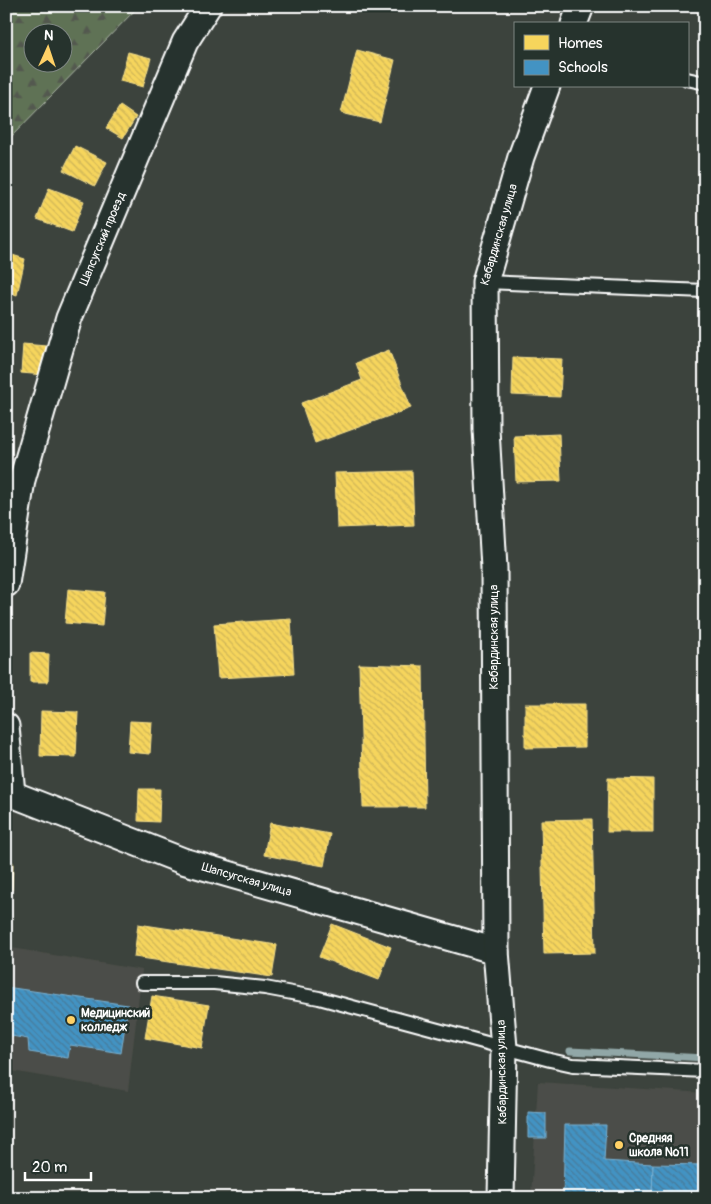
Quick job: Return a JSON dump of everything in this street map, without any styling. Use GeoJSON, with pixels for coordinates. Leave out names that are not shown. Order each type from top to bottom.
{"type":"FeatureCollection","features":[{"type":"Feature","properties":{"kind":"street","name":"Шапсугский проезд"},"geometry":{"type":"LineString","coordinates":[[6,584],[14,479],[69,318],[185,42],[208,6]]}},
{"type":"Feature","properties":{"kind":"street"},"geometry":{"type":"LineString","coordinates":[[575,22],[581,6]]}},
{"type":"Feature","properties":{"kind":"street","name":"Кабардинская улица"},"geometry":{"type":"LineString","coordinates":[[501,1198],[504,1048],[496,951],[494,568],[486,429],[485,282],[521,157],[545,88]]}},
{"type":"Feature","properties":{"kind":"street"},"geometry":{"type":"LineString","coordinates":[[6,726],[9,797]]}},
{"type":"Feature","properties":{"kind":"street","name":"Шапсугская улица"},"geometry":{"type":"LineString","coordinates":[[9,797],[183,861],[496,951]]}},
{"type":"Feature","properties":{"kind":"lane"},"geometry":{"type":"LineString","coordinates":[[688,79],[705,83]]}},
{"type":"Feature","properties":{"kind":"lane"},"geometry":{"type":"LineString","coordinates":[[485,282],[705,291]]}},
{"type":"Feature","properties":{"kind":"lane"},"geometry":{"type":"LineString","coordinates":[[142,983],[214,984],[265,988],[319,998],[504,1048],[573,1064],[705,1071]]}},
{"type":"Feature","properties":{"kind":"shaded area","name":"Медицинский колледж"},"geometry":{"type":"Polygon","coordinates":[[[6,947],[142,970],[128,1091],[6,1070],[6,947]]]}},
{"type":"Feature","properties":{"kind":"shaded area","name":"Средняя школа №11"},"geometry":{"type":"Polygon","coordinates":[[[538,1082],[705,1093],[705,1198],[531,1198],[538,1082]]]}},
{"type":"Feature","properties":{"kind":"green space"},"geometry":{"type":"Polygon","coordinates":[[[6,6],[139,6],[6,142],[6,6]]]}},
{"type":"Feature","properties":{"kind":"building: Homes"},"geometry":{"type":"Polygon","coordinates":[[[357,50],[395,60],[380,122],[341,113],[357,50]]]}},
{"type":"Feature","properties":{"kind":"building: Homes"},"geometry":{"type":"Polygon","coordinates":[[[128,52],[151,58],[143,87],[120,81],[128,52]]]}},
{"type":"Feature","properties":{"kind":"building: Homes"},"geometry":{"type":"Polygon","coordinates":[[[120,106],[136,117],[123,138],[106,128],[120,106]]]}},
{"type":"Feature","properties":{"kind":"building: Homes"},"geometry":{"type":"Polygon","coordinates":[[[75,146],[107,162],[95,186],[63,170],[75,146]]]}},
{"type":"Feature","properties":{"kind":"building: Homes"},"geometry":{"type":"Polygon","coordinates":[[[49,188],[84,201],[72,232],[37,219],[49,188]]]}},
{"type":"Feature","properties":{"kind":"building: Homes"},"geometry":{"type":"Polygon","coordinates":[[[6,253],[25,259],[17,295],[6,291],[6,253]]]}},
{"type":"Feature","properties":{"kind":"building: Homes"},"geometry":{"type":"Polygon","coordinates":[[[23,344],[46,346],[44,375],[21,373],[23,344]]]}},
{"type":"Feature","properties":{"kind":"building: Homes"},"geometry":{"type":"Polygon","coordinates":[[[389,350],[411,408],[315,443],[301,403],[362,380],[356,363],[389,350]]]}},
{"type":"Feature","properties":{"kind":"building: Homes"},"geometry":{"type":"Polygon","coordinates":[[[513,357],[562,359],[560,397],[512,395],[513,357]]]}},
{"type":"Feature","properties":{"kind":"building: Homes"},"geometry":{"type":"Polygon","coordinates":[[[559,434],[561,481],[516,482],[514,436],[559,434]]]}},
{"type":"Feature","properties":{"kind":"building: Homes"},"geometry":{"type":"Polygon","coordinates":[[[412,471],[414,525],[337,528],[335,473],[412,471]]]}},
{"type":"Feature","properties":{"kind":"building: Homes"},"geometry":{"type":"Polygon","coordinates":[[[68,589],[105,592],[102,626],[65,623],[68,589]]]}},
{"type":"Feature","properties":{"kind":"building: Homes"},"geometry":{"type":"Polygon","coordinates":[[[291,619],[294,674],[218,678],[214,624],[291,619]]]}},
{"type":"Feature","properties":{"kind":"building: Homes"},"geometry":{"type":"Polygon","coordinates":[[[30,653],[49,654],[48,682],[30,682],[30,653]]]}},
{"type":"Feature","properties":{"kind":"building: Homes"},"geometry":{"type":"Polygon","coordinates":[[[359,664],[423,666],[425,807],[363,807],[359,664]]]}},
{"type":"Feature","properties":{"kind":"building: Homes"},"geometry":{"type":"Polygon","coordinates":[[[525,704],[585,704],[585,747],[525,748],[525,704]]]}},
{"type":"Feature","properties":{"kind":"building: Homes"},"geometry":{"type":"Polygon","coordinates":[[[41,711],[78,712],[76,757],[40,756],[41,711]]]}},
{"type":"Feature","properties":{"kind":"building: Homes"},"geometry":{"type":"Polygon","coordinates":[[[130,721],[152,722],[150,754],[128,752],[130,721]]]}},
{"type":"Feature","properties":{"kind":"building: Homes"},"geometry":{"type":"Polygon","coordinates":[[[608,778],[653,779],[653,832],[607,832],[608,778]]]}},
{"type":"Feature","properties":{"kind":"building: Homes"},"geometry":{"type":"Polygon","coordinates":[[[139,789],[160,789],[159,822],[138,821],[139,789]]]}},
{"type":"Feature","properties":{"kind":"building: Homes"},"geometry":{"type":"Polygon","coordinates":[[[592,819],[595,953],[544,954],[541,820],[592,819]]]}},
{"type":"Feature","properties":{"kind":"building: Homes"},"geometry":{"type":"Polygon","coordinates":[[[270,823],[330,834],[324,866],[264,855],[270,823]]]}},
{"type":"Feature","properties":{"kind":"building: Homes"},"geometry":{"type":"Polygon","coordinates":[[[6,861],[13,862],[12,890],[6,890],[6,861]]]}},
{"type":"Feature","properties":{"kind":"building: Homes"},"geometry":{"type":"Polygon","coordinates":[[[138,924],[277,945],[272,977],[134,957],[138,924]]]}},
{"type":"Feature","properties":{"kind":"building: Homes"},"geometry":{"type":"Polygon","coordinates":[[[332,924],[391,947],[379,980],[319,957],[332,924]]]}},
{"type":"Feature","properties":{"kind":"building: Homes"},"geometry":{"type":"Polygon","coordinates":[[[152,996],[209,1005],[202,1048],[145,1038],[152,996]]]}},
{"type":"Feature","properties":{"kind":"building: Schools"},"geometry":{"type":"Polygon","coordinates":[[[6,987],[128,1005],[121,1053],[70,1045],[68,1058],[29,1052],[28,1039],[6,1035],[6,987]]]}},
{"type":"Feature","properties":{"kind":"building: Schools"},"geometry":{"type":"Polygon","coordinates":[[[528,1112],[546,1113],[546,1138],[528,1138],[528,1112]]]}},
{"type":"Feature","properties":{"kind":"building: Schools"},"geometry":{"type":"Polygon","coordinates":[[[565,1125],[606,1125],[604,1161],[653,1164],[652,1198],[563,1198],[565,1125]]]}},
{"type":"Feature","properties":{"kind":"building: Schools"},"geometry":{"type":"Polygon","coordinates":[[[653,1164],[705,1165],[705,1198],[652,1198],[653,1164]]]}},
{"type":"Feature","properties":{"kind":"waterway"},"geometry":{"type":"LineString","coordinates":[[570,1051],[705,1058]]}},
{"type":"Feature","properties":{"kind":"place","name":"Медицинский колледж"},"geometry":{"type":"Point","coordinates":[71,1020]}},
{"type":"Feature","properties":{"kind":"place","name":"Средняя школа №11"},"geometry":{"type":"Point","coordinates":[619,1145]}}]}
